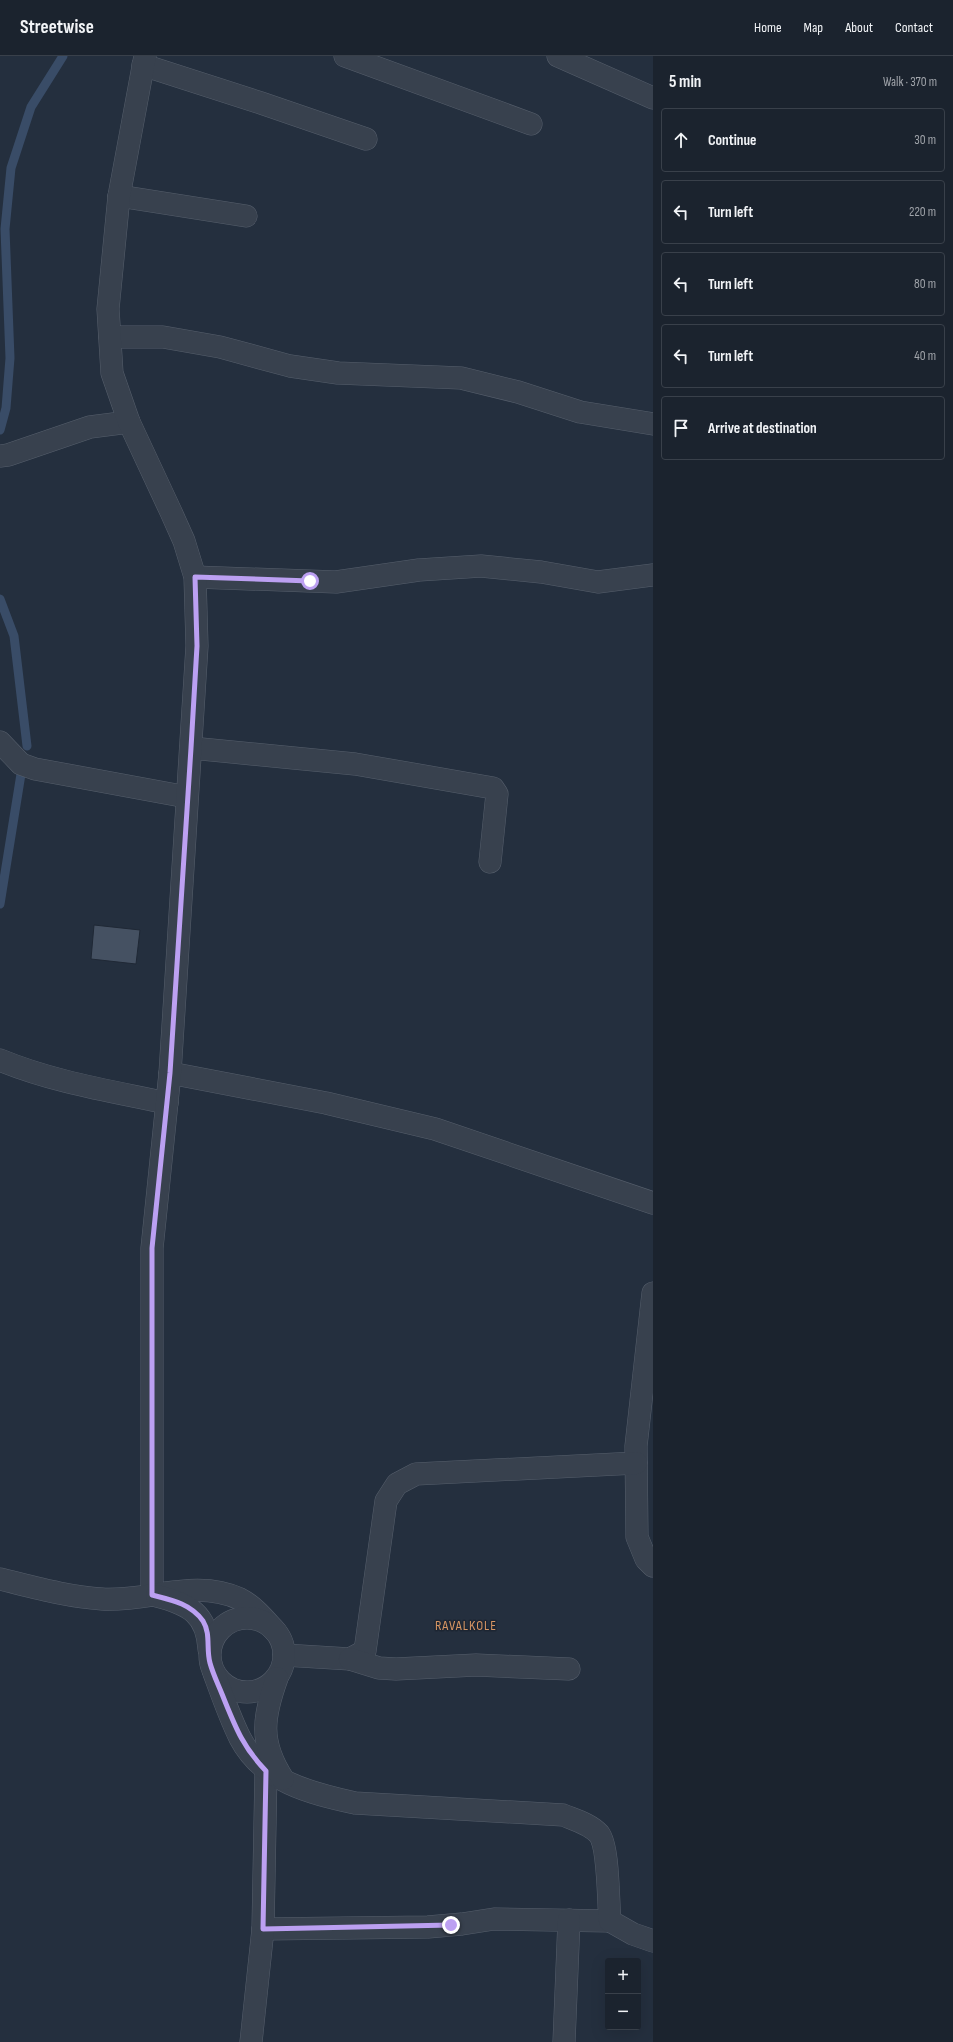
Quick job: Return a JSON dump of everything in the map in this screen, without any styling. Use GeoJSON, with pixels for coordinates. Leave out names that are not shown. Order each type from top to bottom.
{"type":"FeatureCollection","features":[{"type":"Feature","properties":{"kind":"street"},"geometry":{"type":"LineString","coordinates":[[345,56],[531,124]]}},
{"type":"Feature","properties":{"kind":"street"},"geometry":{"type":"LineString","coordinates":[[558,56],[653,98]]}},
{"type":"Feature","properties":{"kind":"street"},"geometry":{"type":"LineString","coordinates":[[152,1595],[152,1248],[170,1073],[197,646],[195,577],[184,541],[129,422],[112,373],[108,309],[119,196],[144,61],[366,139]]}},
{"type":"Feature","properties":{"kind":"street"},"geometry":{"type":"LineString","coordinates":[[119,196],[246,216]]}},
{"type":"Feature","properties":{"kind":"street"},"geometry":{"type":"LineString","coordinates":[[110,337],[163,337],[220,347],[290,366],[338,372],[461,378],[518,392],[580,412],[653,424]]}},
{"type":"Feature","properties":{"kind":"street"},"geometry":{"type":"LineString","coordinates":[[0,456],[90,427],[129,422]]}},
{"type":"Feature","properties":{"kind":"street"},"geometry":{"type":"LineString","coordinates":[[195,577],[336,582],[419,570],[481,566],[541,572],[598,582],[653,575]]}},
{"type":"Feature","properties":{"kind":"street"},"geometry":{"type":"LineString","coordinates":[[0,742],[21,764],[35,769],[187,797]]}},
{"type":"Feature","properties":{"kind":"street"},"geometry":{"type":"LineString","coordinates":[[191,748],[355,764],[493,788],[496,794],[490,862]]}},
{"type":"Feature","properties":{"kind":"street"},"geometry":{"type":"LineString","coordinates":[[0,1060],[21,1069],[63,1081],[167,1103]]}},
{"type":"Feature","properties":{"kind":"street"},"geometry":{"type":"LineString","coordinates":[[170,1073],[246,1089],[326,1103],[435,1129],[653,1203]]}},
{"type":"Feature","properties":{"kind":"street"},"geometry":{"type":"LineString","coordinates":[[653,1293],[636,1446],[637,1537],[646,1559],[653,1566]]}},
{"type":"Feature","properties":{"kind":"street"},"geometry":{"type":"LineString","coordinates":[[350,1659],[365,1651],[386,1502],[397,1484],[416,1474],[636,1463]]}},
{"type":"Feature","properties":{"kind":"street"},"geometry":{"type":"LineString","coordinates":[[0,1579],[64,1594],[101,1600],[130,1600],[171,1591],[194,1590],[218,1593],[240,1599],[257,1612],[276,1632],[282,1643],[284,1655],[282,1667],[277,1678],[266,1718],[266,1736],[272,1762],[286,1783]]}},
{"type":"Feature","properties":{"kind":"street"},"geometry":{"type":"LineString","coordinates":[[152,1595],[177,1601],[192,1609],[203,1622],[208,1634],[210,1661],[240,1738],[251,1755],[266,1771],[286,1783],[322,1796],[355,1803],[563,1815],[584,1824],[599,1835],[606,1858],[610,1921]]}},
{"type":"Feature","properties":{"kind":"street"},"geometry":{"type":"LineString","coordinates":[[209,1649],[214,1637],[221,1627],[232,1620],[244,1618],[256,1619],[267,1624],[276,1632]]}},
{"type":"Feature","properties":{"kind":"street"},"geometry":{"type":"LineString","coordinates":[[284,1655],[350,1659],[379,1668],[396,1669],[476,1665],[569,1669]]}},
{"type":"Feature","properties":{"kind":"street"},"geometry":{"type":"LineString","coordinates":[[214,1673],[221,1683],[232,1690],[244,1693],[257,1691],[268,1686],[277,1678]]}},
{"type":"Feature","properties":{"kind":"street"},"geometry":{"type":"LineString","coordinates":[[251,2042],[263,1929],[266,1771]]}},
{"type":"Feature","properties":{"kind":"street"},"geometry":{"type":"LineString","coordinates":[[263,1929],[428,1927],[494,1919],[610,1921],[633,1934],[653,1941]]}},
{"type":"Feature","properties":{"kind":"street"},"geometry":{"type":"LineString","coordinates":[[564,2042],[568,1920]]}},
{"type":"Feature","properties":{"kind":"building"},"geometry":{"type":"Polygon","coordinates":[[[94,925],[140,930],[136,964],[91,959],[94,925]]]}},
{"type":"Feature","properties":{"kind":"waterway"},"geometry":{"type":"LineString","coordinates":[[0,430],[6,408],[10,358],[5,229],[11,168],[31,107],[63,56]]}},
{"type":"Feature","properties":{"kind":"waterway"},"geometry":{"type":"LineString","coordinates":[[0,599],[14,636],[27,746]]}},
{"type":"Feature","properties":{"kind":"waterway"},"geometry":{"type":"LineString","coordinates":[[0,904],[21,774]]}},
{"type":"Feature","properties":{"kind":"district","name":"RAVALKOLE"},"geometry":{"type":"Point","coordinates":[466,1625]}},
{"type":"Feature","properties":{"kind":"route"},"geometry":{"type":"LineString","coordinates":[[310,581],[271,581],[195,577],[197,646],[191,748],[170,1073],[152,1248],[152,1595],[177,1601],[192,1609],[203,1622],[208,1634],[210,1661],[240,1738],[251,1755],[266,1771],[263,1929],[428,1927],[451,1925]]}}]}
